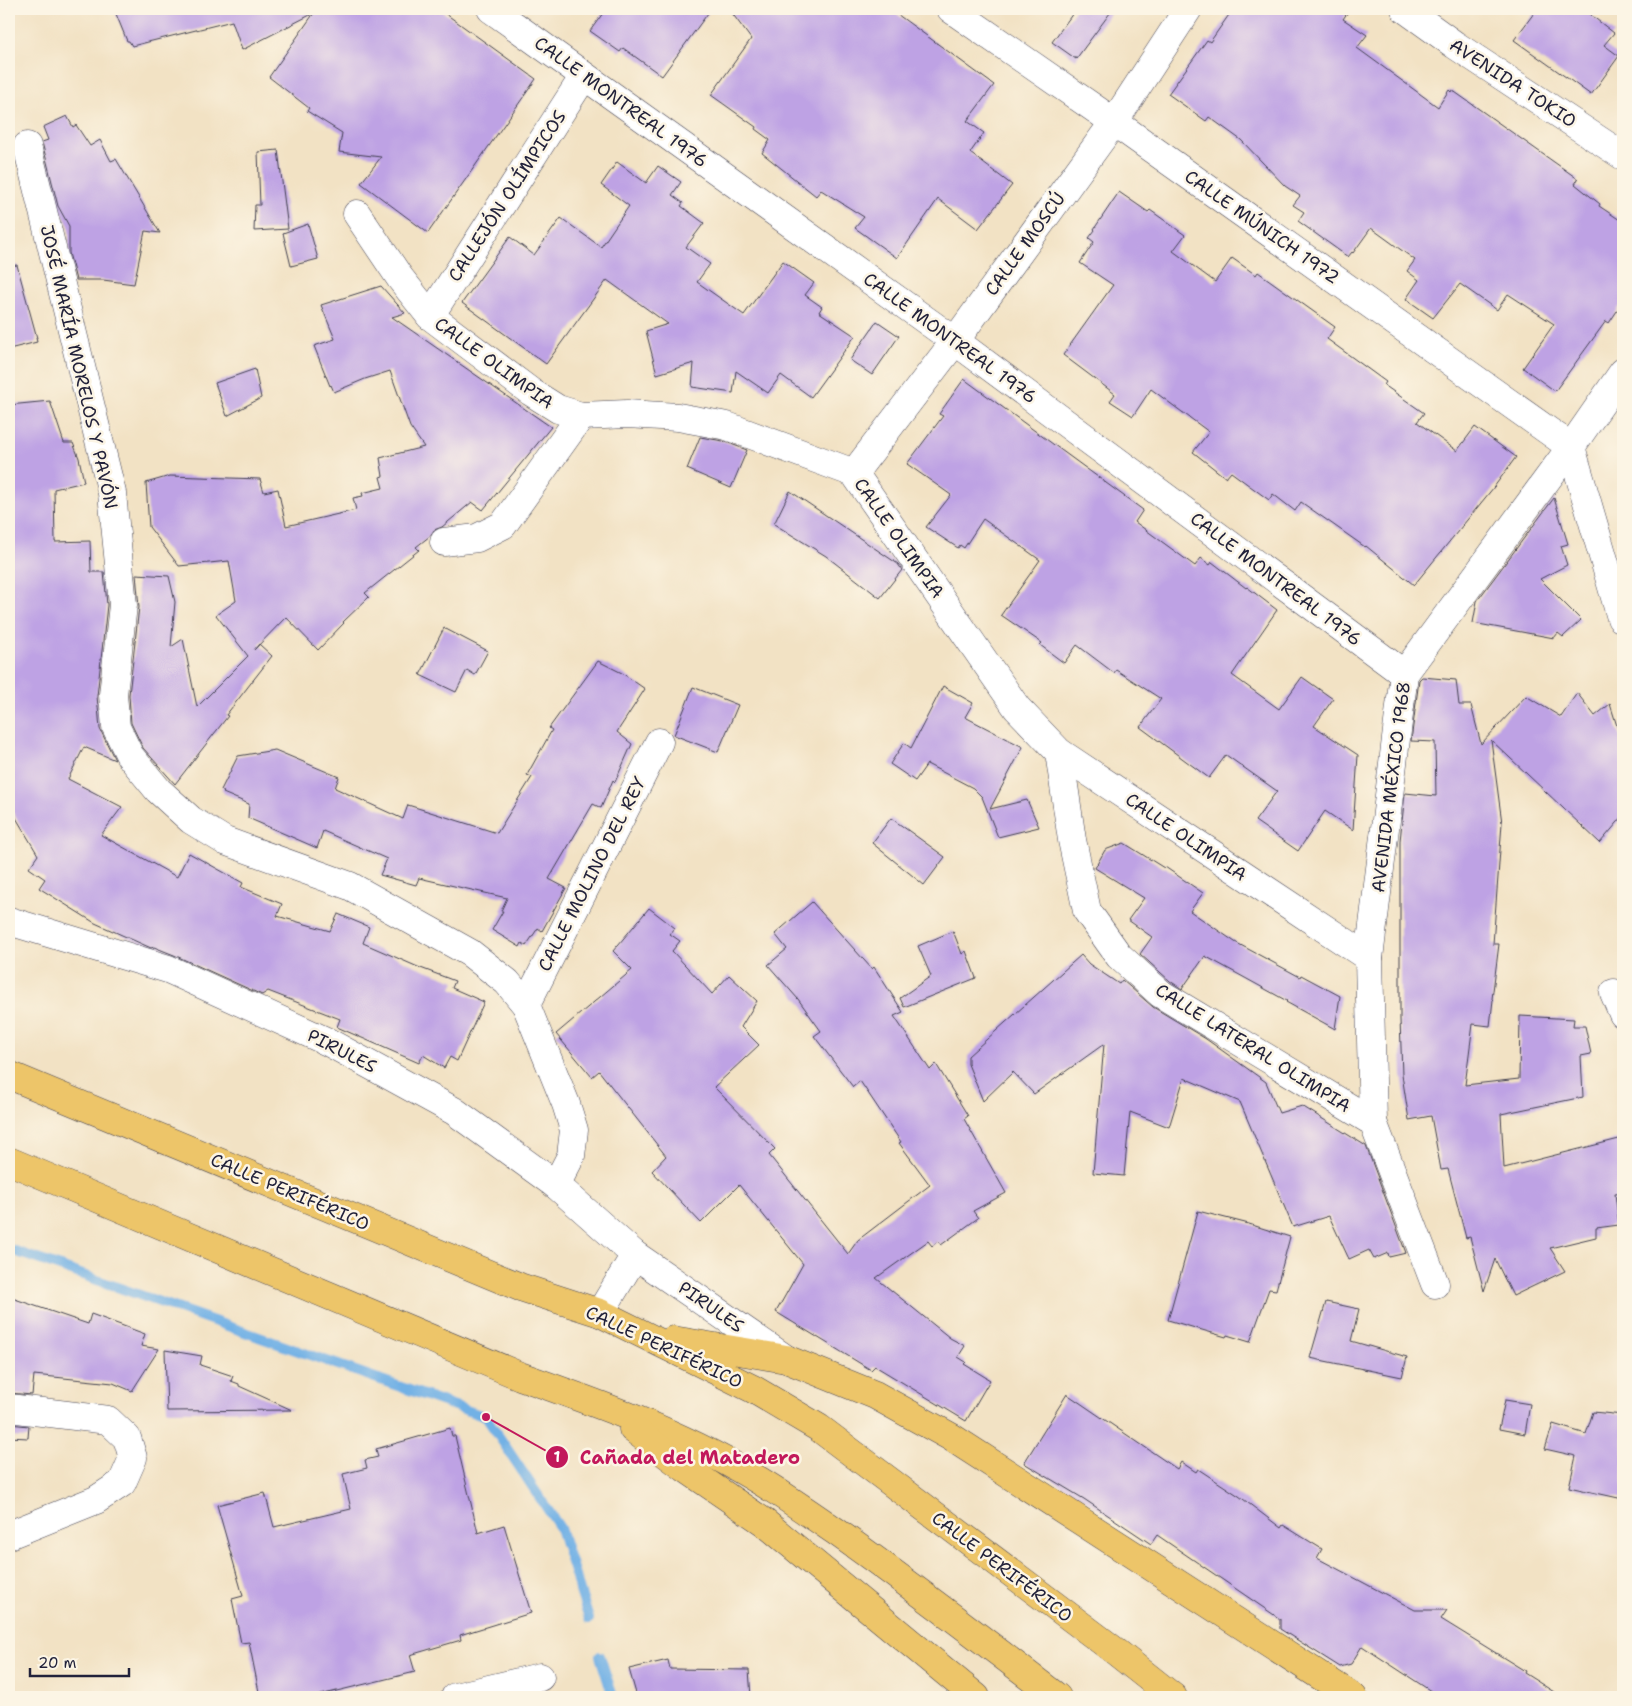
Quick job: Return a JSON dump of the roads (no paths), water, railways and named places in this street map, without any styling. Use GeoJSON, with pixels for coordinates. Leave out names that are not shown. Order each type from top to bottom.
{"type":"FeatureCollection","features":[{"type":"Feature","properties":{"kind":"highway","name":"CALLE PERIFÉRICO"},"geometry":{"type":"LineString","coordinates":[[9,1075],[520,1287],[600,1313],[753,1389],[819,1428],[1115,1651],[1173,1697]]}},
{"type":"Feature","properties":{"kind":"highway"},"geometry":{"type":"LineString","coordinates":[[9,1161],[520,1376],[600,1404],[677,1436],[749,1474],[794,1503],[897,1574],[1057,1697]]}},
{"type":"Feature","properties":{"kind":"highway"},"geometry":{"type":"LineString","coordinates":[[647,1336],[786,1359],[876,1395],[951,1437],[1353,1697]]}},
{"type":"Feature","properties":{"kind":"highway"},"geometry":{"type":"LineString","coordinates":[[600,1404],[685,1468],[764,1522],[976,1697]]}},
{"type":"Feature","properties":{"kind":"street","name":"CALLE MONTREAL 1976"},"geometry":{"type":"LineString","coordinates":[[491,9],[955,341],[1404,674]]}},
{"type":"Feature","properties":{"kind":"street","name":"CALLE MÚNICH 1972"},"geometry":{"type":"LineString","coordinates":[[951,9],[1114,122],[1572,448]]}},
{"type":"Feature","properties":{"kind":"street","name":"CALLE MOSCÚ"},"geometry":{"type":"LineString","coordinates":[[854,473],[955,341],[1114,122],[1188,9]]}},
{"type":"Feature","properties":{"kind":"street","name":"AVENIDA TOKIO"},"geometry":{"type":"LineString","coordinates":[[1405,9],[1455,46],[1623,156]]}},
{"type":"Feature","properties":{"kind":"street","name":"CALLEJÓN OLÍMPICOS"},"geometry":{"type":"LineString","coordinates":[[430,316],[584,76]]}},
{"type":"Feature","properties":{"kind":"street","name":"JOSÉ MARÍA MORELOS Y PAVÓN"},"geometry":{"type":"LineString","coordinates":[[27,146],[112,493],[123,605],[114,703],[116,727],[130,756],[158,790],[198,824],[225,842],[350,886],[470,953],[507,982],[526,1005],[566,1104],[574,1130],[571,1156],[556,1186]]}},
{"type":"Feature","properties":{"kind":"street","name":"CALLE OLIMPIA"},"geometry":{"type":"LineString","coordinates":[[357,214],[400,278],[430,316],[558,410],[580,416],[626,414],[678,417],[727,426],[854,473],[1017,708],[1059,752],[1369,958]]}},
{"type":"Feature","properties":{"kind":"street","name":"AVENIDA MÉXICO 1968"},"geometry":{"type":"LineString","coordinates":[[1435,1284],[1373,1122],[1369,958],[1404,674],[1572,448],[1623,372]]}},
{"type":"Feature","properties":{"kind":"street"},"geometry":{"type":"LineString","coordinates":[[444,542],[477,538],[503,525],[580,416]]}},
{"type":"Feature","properties":{"kind":"street"},"geometry":{"type":"LineString","coordinates":[[1572,448],[1621,618]]}},
{"type":"Feature","properties":{"kind":"street","name":"CALLE MOLINO DEL REY"},"geometry":{"type":"LineString","coordinates":[[526,1005],[658,742]]}},
{"type":"Feature","properties":{"kind":"street","name":"CALLE LATERAL OLIMPIA"},"geometry":{"type":"LineString","coordinates":[[1059,752],[1072,840],[1087,911],[1119,956],[1161,994],[1373,1122]]}},
{"type":"Feature","properties":{"kind":"street","name":"PIRULES"},"geometry":{"type":"LineString","coordinates":[[9,921],[168,969],[328,1042],[454,1111],[556,1186],[636,1255],[786,1359]]}},
{"type":"Feature","properties":{"kind":"street"},"geometry":{"type":"LineString","coordinates":[[600,1313],[636,1255]]}},
{"type":"Feature","properties":{"kind":"street"},"geometry":{"type":"LineString","coordinates":[[9,1408],[108,1420],[127,1438],[133,1458],[122,1483],[96,1500],[9,1535]]}},
{"type":"Feature","properties":{"kind":"street"},"geometry":{"type":"LineString","coordinates":[[455,1697],[540,1677]]}},
{"type":"Feature","properties":{"kind":"waterway"},"geometry":{"type":"LineString","coordinates":[[9,1249],[486,1417],[560,1528],[589,1619]]}},
{"type":"Feature","properties":{"kind":"waterway"},"geometry":{"type":"LineString","coordinates":[[600,1656],[613,1697]]}},
{"type":"Feature","properties":{"kind":"place","name":"Cañada del Matadero"},"geometry":{"type":"Point","coordinates":[486,1417]}}]}
